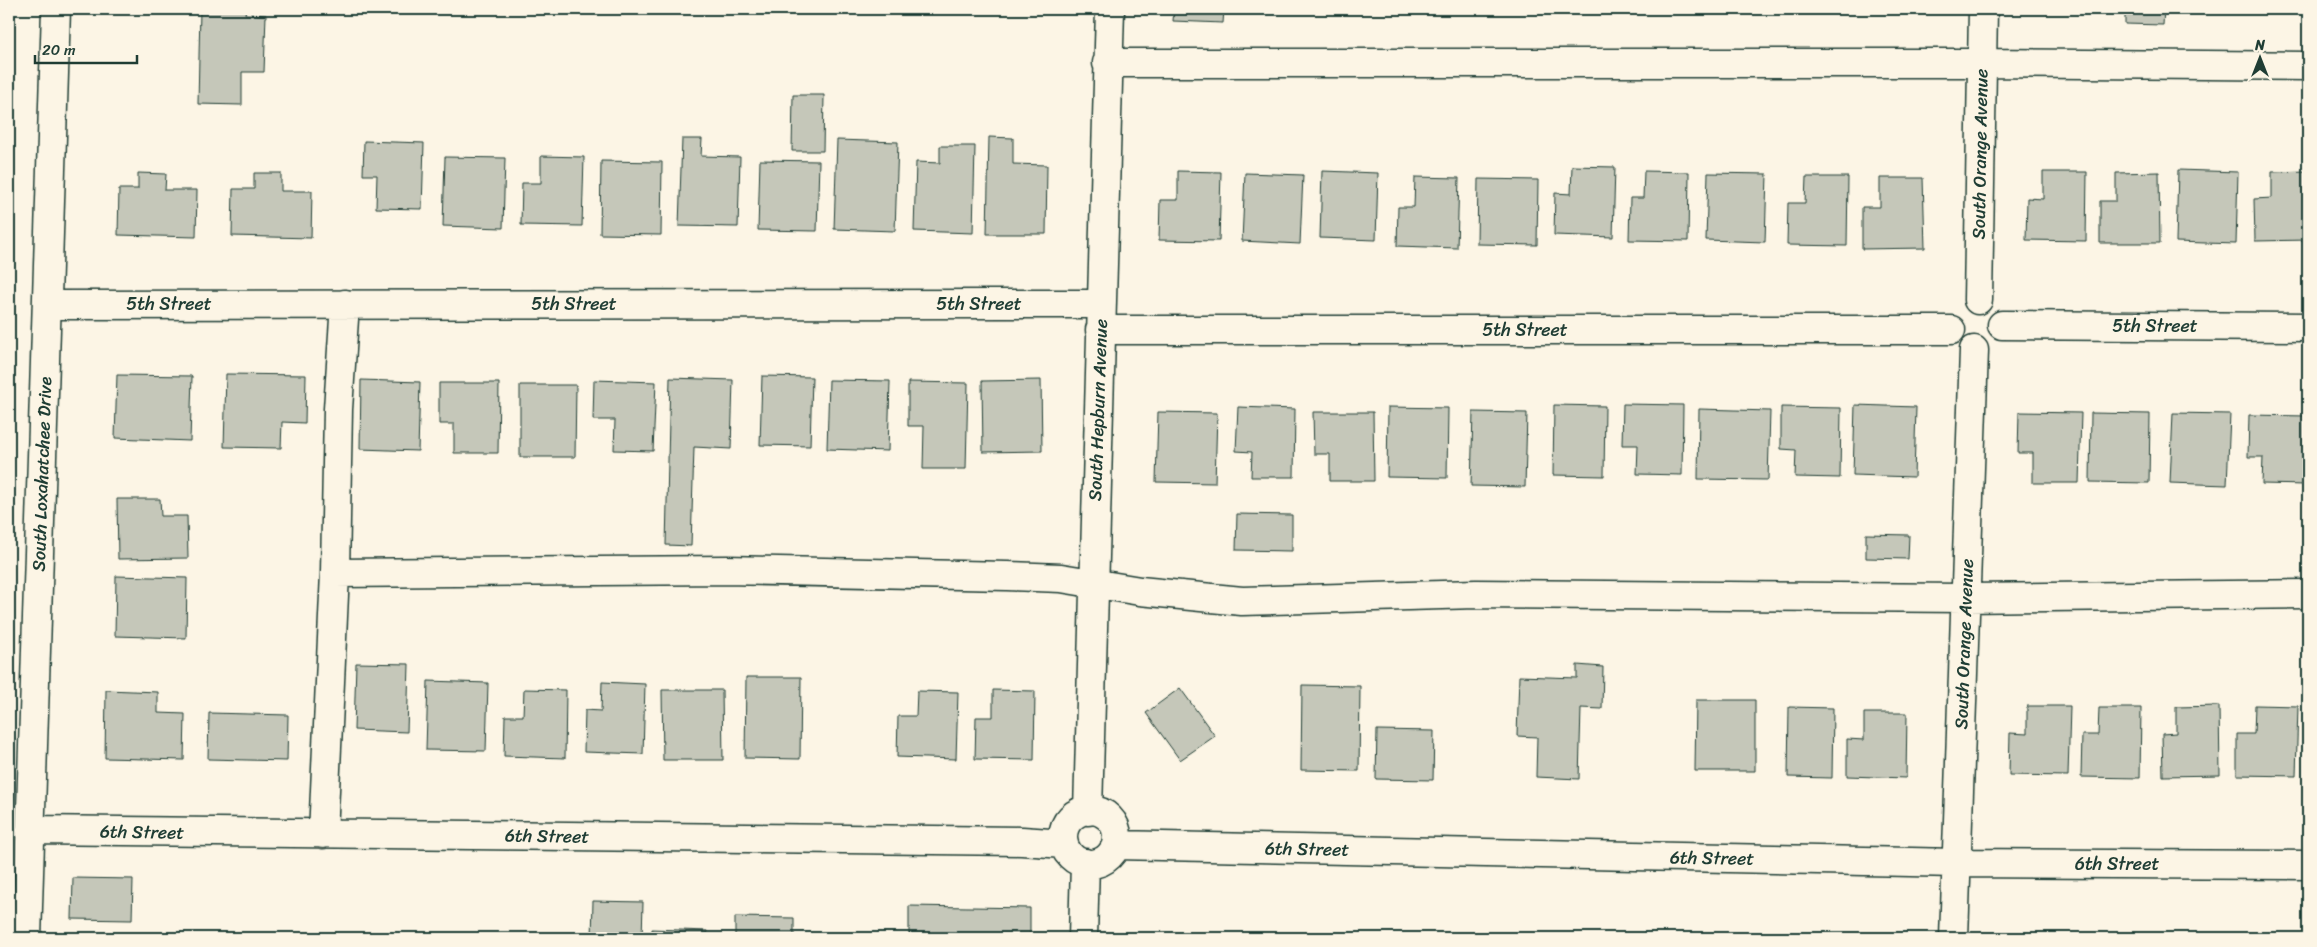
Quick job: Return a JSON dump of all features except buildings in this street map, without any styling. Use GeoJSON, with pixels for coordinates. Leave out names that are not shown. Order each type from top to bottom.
{"type":"FeatureCollection","features":[{"type":"Feature","properties":{"kind":"street","name":"South Loxahatchee Drive"},"geometry":{"type":"LineString","coordinates":[[27,938],[56,9]]}},
{"type":"Feature","properties":{"kind":"street","name":"South Hepburn Avenue"},"geometry":{"type":"LineString","coordinates":[[1088,810],[1107,63],[1110,9]]}},
{"type":"Feature","properties":{"kind":"street","name":"South Orange Avenue"},"geometry":{"type":"LineString","coordinates":[[1978,300],[1983,9]]}},
{"type":"Feature","properties":{"kind":"street"},"geometry":{"type":"LineString","coordinates":[[1107,63],[1982,63],[2308,66]]}},
{"type":"Feature","properties":{"kind":"street"},"geometry":{"type":"LineString","coordinates":[[1970,300],[1978,300],[1992,305],[1998,310],[2002,325],[1997,340],[1983,350],[1974,350],[1959,344],[1951,330],[1953,315],[1957,309],[1970,300]]}},
{"type":"Feature","properties":{"kind":"street"},"geometry":{"type":"LineString","coordinates":[[324,834],[335,573],[338,409],[345,304]]}},
{"type":"Feature","properties":{"kind":"street","name":"5th Street"},"geometry":{"type":"LineString","coordinates":[[48,305],[1101,304]]}},
{"type":"Feature","properties":{"kind":"street","name":"5th Street"},"geometry":{"type":"LineString","coordinates":[[2002,325],[2308,327]]}},
{"type":"Feature","properties":{"kind":"street","name":"5th Street"},"geometry":{"type":"LineString","coordinates":[[1100,330],[1951,330]]}},
{"type":"Feature","properties":{"kind":"street","name":"South Orange Avenue"},"geometry":{"type":"LineString","coordinates":[[1954,938],[1974,350]]}},
{"type":"Feature","properties":{"kind":"street"},"geometry":{"type":"LineString","coordinates":[[335,573],[727,570],[1007,576],[1061,578],[1093,585],[1196,598],[1242,601],[1476,594],[1965,598],[2308,594]]}},
{"type":"Feature","properties":{"kind":"street"},"geometry":{"type":"LineString","coordinates":[[1088,810],[1097,811],[1111,820],[1117,836],[1116,845],[1107,857],[1093,864],[1086,864],[1072,857],[1064,844],[1063,834],[1071,818],[1088,810]]}},
{"type":"Feature","properties":{"kind":"street","name":"6th Street"},"geometry":{"type":"LineString","coordinates":[[30,830],[1022,841],[1064,844]]}},
{"type":"Feature","properties":{"kind":"street","name":"6th Street"},"geometry":{"type":"LineString","coordinates":[[1116,845],[1957,864],[2308,865]]}},
{"type":"Feature","properties":{"kind":"street"},"geometry":{"type":"LineString","coordinates":[[1084,938],[1086,864]]}}]}
